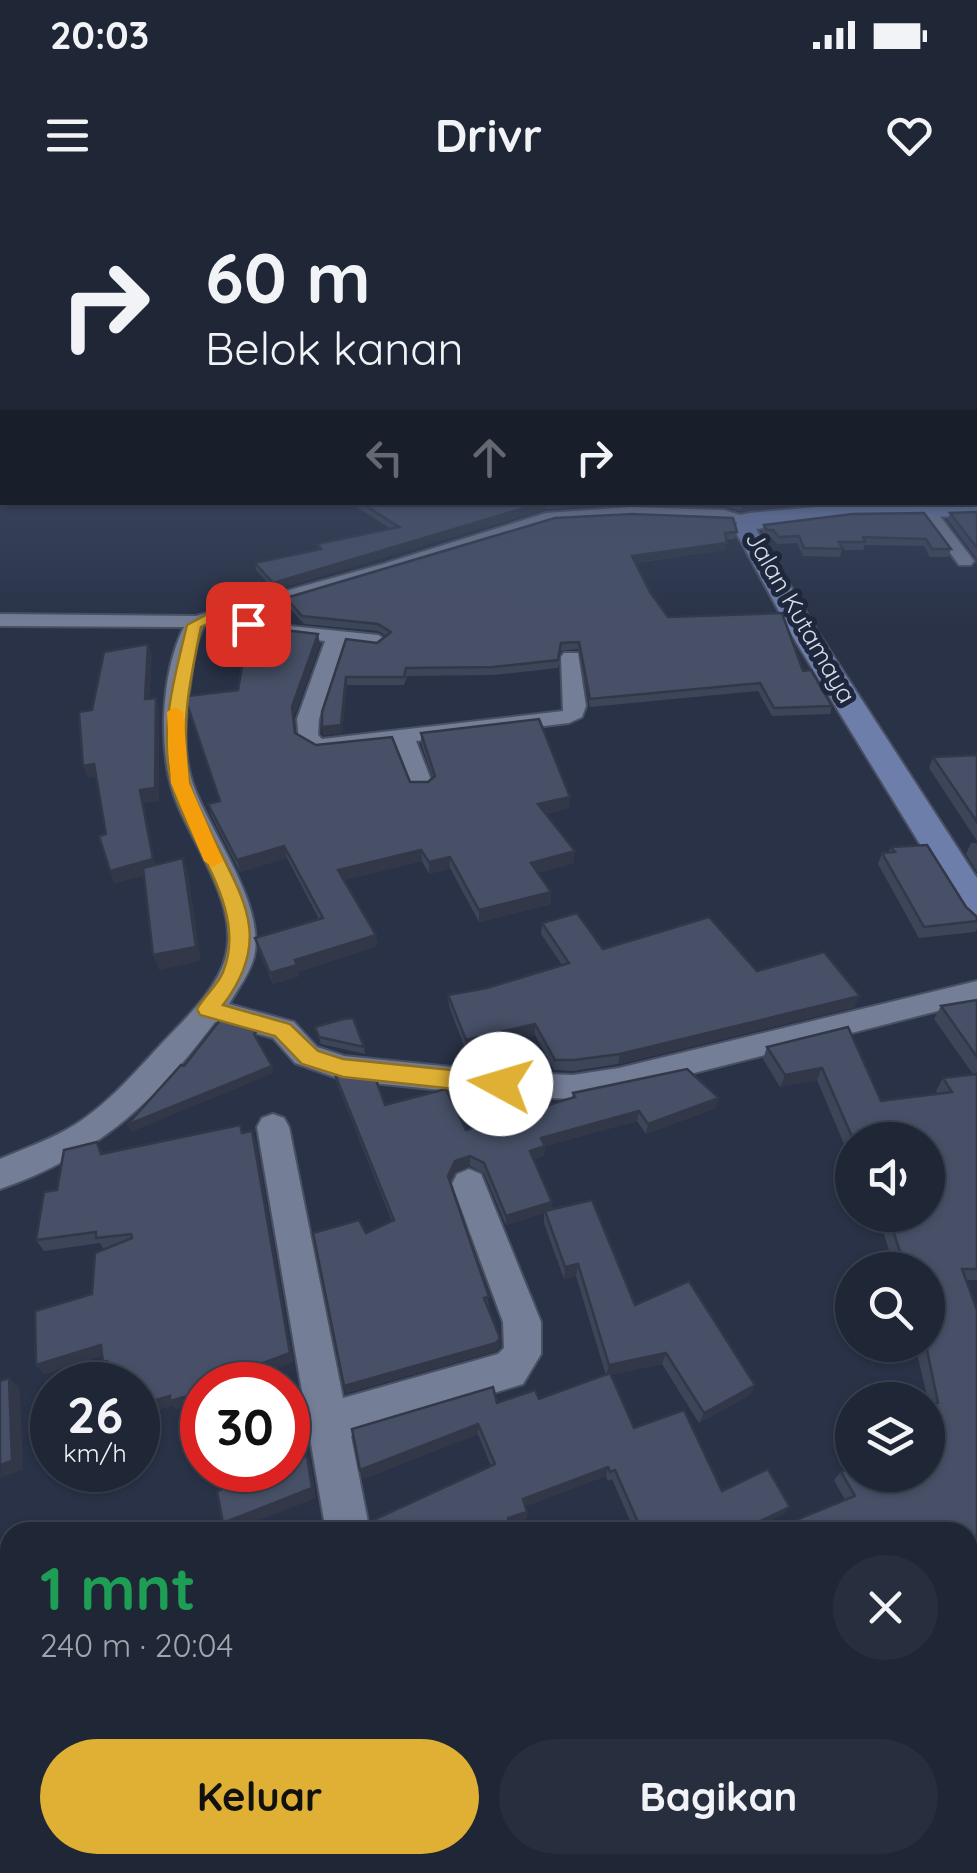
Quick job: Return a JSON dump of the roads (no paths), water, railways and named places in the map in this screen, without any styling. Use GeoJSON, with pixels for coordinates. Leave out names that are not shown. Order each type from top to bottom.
{"type":"FeatureCollection","features":[{"type":"Feature","properties":{"kind":"main road","name":"Jalan Kutamaya"},"geometry":{"type":"LineString","coordinates":[[728,513],[977,509]]}},
{"type":"Feature","properties":{"kind":"main road","name":"Jalan Kutamaya"},"geometry":{"type":"LineString","coordinates":[[728,513],[747,532],[807,637],[977,907]]}},
{"type":"Feature","properties":{"kind":"street"},"geometry":{"type":"LineString","coordinates":[[934,507],[965,560]]}},
{"type":"Feature","properties":{"kind":"street"},"geometry":{"type":"LineString","coordinates":[[0,620],[197,622],[219,612],[389,568],[517,520],[565,514],[728,513]]}},
{"type":"Feature","properties":{"kind":"street"},"geometry":{"type":"LineString","coordinates":[[219,612],[268,629],[378,641]]}},
{"type":"Feature","properties":{"kind":"street"},"geometry":{"type":"LineString","coordinates":[[0,1176],[84,1136],[104,1121],[208,1009],[232,977],[243,940],[233,906],[180,783],[175,714],[188,639],[197,622]]}},
{"type":"Feature","properties":{"kind":"street"},"geometry":{"type":"LineString","coordinates":[[336,638],[308,719],[308,740],[322,746],[571,716],[576,706],[571,658]]}},
{"type":"Feature","properties":{"kind":"street"},"geometry":{"type":"LineString","coordinates":[[403,735],[421,785]]}},
{"type":"Feature","properties":{"kind":"street"},"geometry":{"type":"LineString","coordinates":[[208,1009],[282,1030],[310,1058],[343,1068],[573,1087],[618,1080],[977,991]]}},
{"type":"Feature","properties":{"kind":"street"},"geometry":{"type":"LineString","coordinates":[[273,1127],[346,1522]]}},
{"type":"Feature","properties":{"kind":"street"},"geometry":{"type":"LineString","coordinates":[[328,1423],[509,1370],[520,1358],[525,1343],[522,1322],[469,1184]]}}]}
